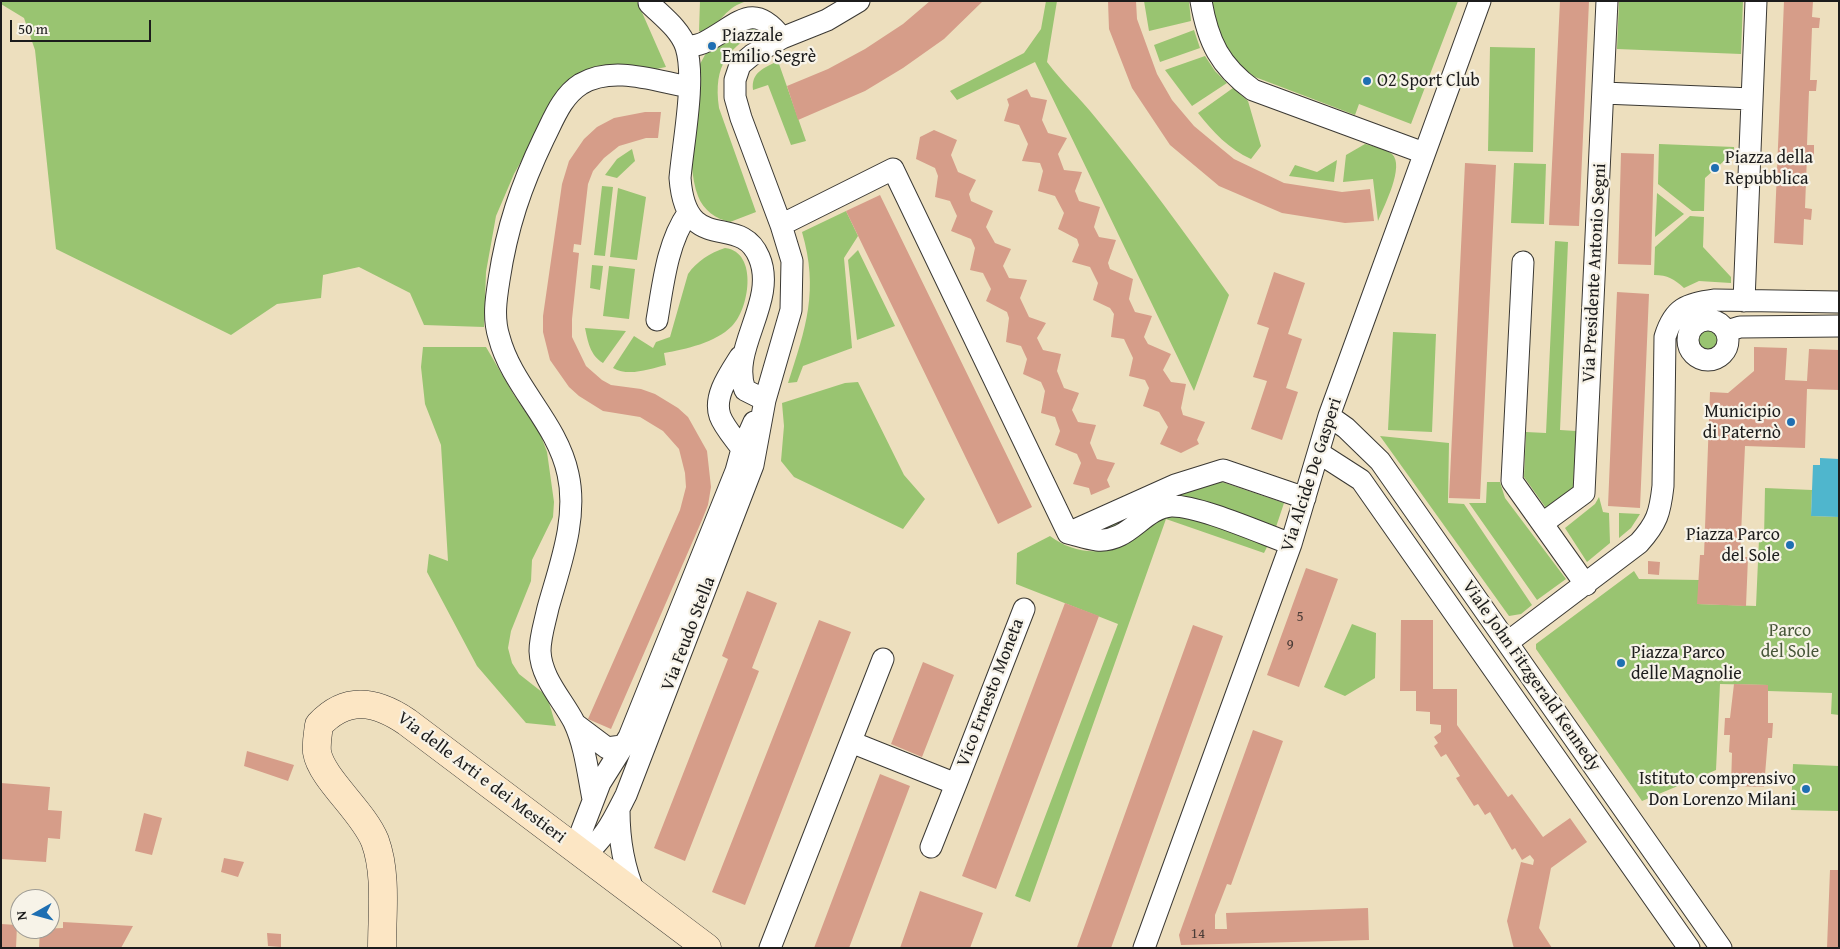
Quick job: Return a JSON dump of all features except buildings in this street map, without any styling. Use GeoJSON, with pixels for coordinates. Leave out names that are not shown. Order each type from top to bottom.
{"type":"FeatureCollection","features":[{"type":"Feature","properties":{"kind":"street","name":"Via Feudo Stella"},"geometry":{"type":"LineString","coordinates":[[580,852],[598,845],[616,814],[753,465],[765,400],[791,310],[792,261],[781,224],[741,118],[735,97],[735,80],[740,65],[746,60],[782,38],[827,20],[859,1]]}},
{"type":"Feature","properties":{"kind":"street"},"geometry":{"type":"LineString","coordinates":[[1201,1],[1205,26],[1211,44],[1235,77],[1254,90],[1424,153]]}},
{"type":"Feature","properties":{"kind":"street","name":"Via Alcide De Gasperi"},"geometry":{"type":"LineString","coordinates":[[1144,948],[1291,544],[1329,416],[1480,1]]}},
{"type":"Feature","properties":{"kind":"street","name":"Via Presidente Antonio Segni"},"geometry":{"type":"LineString","coordinates":[[1542,523],[1584,493],[1607,1]]}},
{"type":"Feature","properties":{"kind":"street"},"geometry":{"type":"LineString","coordinates":[[1744,301],[1756,1]]}},
{"type":"Feature","properties":{"kind":"street"},"geometry":{"type":"LineString","coordinates":[[649,4],[668,21],[686,48],[689,87],[680,178],[681,192],[688,213],[703,228],[738,234],[751,243],[760,258],[763,280],[761,303],[747,346],[740,378],[744,390],[765,400]]}},
{"type":"Feature","properties":{"kind":"street"},"geometry":{"type":"LineString","coordinates":[[686,48],[705,42],[741,12],[755,8],[765,12],[774,21],[782,38]]}},
{"type":"Feature","properties":{"kind":"street"},"geometry":{"type":"LineString","coordinates":[[616,814],[600,823],[575,724],[542,668],[540,650],[543,626],[567,541],[570,500],[568,474],[559,445],[545,418],[509,365],[498,336],[495,308],[502,257],[510,219],[531,166],[559,108],[569,93],[582,83],[602,76],[618,74],[689,87]]}},
{"type":"Feature","properties":{"kind":"street"},"geometry":{"type":"LineString","coordinates":[[1603,93],[1752,99]]}},
{"type":"Feature","properties":{"kind":"street"},"geometry":{"type":"LineString","coordinates":[[781,224],[893,169],[1068,532],[1098,540],[1115,538],[1135,527],[1154,511],[1170,506],[1189,508],[1291,544]]}},
{"type":"Feature","properties":{"kind":"street"},"geometry":{"type":"LineString","coordinates":[[656,320],[668,262],[682,222],[688,213]]}},
{"type":"Feature","properties":{"kind":"street"},"geometry":{"type":"LineString","coordinates":[[1523,262],[1512,482],[1586,585]]}},
{"type":"Feature","properties":{"kind":"street"},"geometry":{"type":"LineString","coordinates":[[1508,642],[1586,585],[1639,543],[1654,526],[1660,509],[1665,337],[1670,321],[1681,308],[1714,300],[1839,302]]}},
{"type":"Feature","properties":{"kind":"street"},"geometry":{"type":"LineString","coordinates":[[1727,331],[1740,327],[1839,326]]}},
{"type":"Feature","properties":{"kind":"street"},"geometry":{"type":"LineString","coordinates":[[742,449],[720,416],[718,405],[725,382],[747,346]]}},
{"type":"Feature","properties":{"kind":"street","name":"Via Feudo Stella"},"geometry":{"type":"LineString","coordinates":[[580,852],[594,799],[622,746],[629,737],[732,480],[742,449],[765,400]]}},
{"type":"Feature","properties":{"kind":"street","name":"Viale John Fitzgerald Kennedy"},"geometry":{"type":"LineString","coordinates":[[1329,416],[1346,428],[1380,461],[1722,948]]}},
{"type":"Feature","properties":{"kind":"street","name":"Viale John Fitzgerald Kennedy"},"geometry":{"type":"LineString","coordinates":[[1319,453],[1360,480],[1689,948]]}},
{"type":"Feature","properties":{"kind":"street"},"geometry":{"type":"LineString","coordinates":[[1068,532],[1175,485],[1224,470],[1306,498]]}},
{"type":"Feature","properties":{"kind":"street","name":"Vico Ernesto Moneta"},"geometry":{"type":"LineString","coordinates":[[851,742],[956,784],[1024,609]]}},
{"type":"Feature","properties":{"kind":"street"},"geometry":{"type":"LineString","coordinates":[[770,948],[883,659]]}},
{"type":"Feature","properties":{"kind":"street","name":"Via delle Arti e dei Mestieri"},"geometry":{"type":"LineString","coordinates":[[382,948],[382,878],[375,841],[367,824],[323,767],[317,753],[319,725],[336,710],[360,704],[390,710],[707,948]]}},
{"type":"Feature","properties":{"kind":"street"},"geometry":{"type":"LineString","coordinates":[[575,724],[607,748],[622,746]]}},
{"type":"Feature","properties":{"kind":"street"},"geometry":{"type":"LineString","coordinates":[[931,847],[956,784]]}},
{"type":"Feature","properties":{"kind":"street"},"geometry":{"type":"LineString","coordinates":[[594,799],[608,786],[614,794],[622,853],[628,877],[635,894]]}},
{"type":"Feature","properties":{"kind":"green space"},"geometry":{"type":"Polygon","coordinates":[[[1,1],[637,1],[666,67],[562,88],[514,174],[496,216],[486,272],[484,327],[424,325],[410,293],[359,267],[323,275],[321,298],[277,304],[231,335],[56,249],[35,50],[24,18],[1,4],[1,1]]]}},
{"type":"Feature","properties":{"kind":"green space"},"geometry":{"type":"Polygon","coordinates":[[[700,1],[748,1],[734,7],[703,32],[699,31],[700,1]]]}},
{"type":"Feature","properties":{"kind":"green space"},"geometry":{"type":"Polygon","coordinates":[[[1046,1],[1057,1],[1047,62],[1130,160],[1229,295],[1194,391],[1035,62],[957,100],[950,91],[1024,53],[1041,29],[1046,1]]]}},
{"type":"Feature","properties":{"kind":"green space"},"geometry":{"type":"Polygon","coordinates":[[[1144,1],[1189,1],[1191,21],[1149,31],[1144,1]]]}},
{"type":"Feature","properties":{"kind":"green space","name":"O2 Sport Club"},"geometry":{"type":"Polygon","coordinates":[[[1210,1],[1458,1],[1411,124],[1359,104],[1355,115],[1255,77],[1236,61],[1224,45],[1219,35],[1210,1]]]}},
{"type":"Feature","properties":{"kind":"green space"},"geometry":{"type":"Polygon","coordinates":[[[1619,1],[1743,1],[1741,54],[1617,49],[1619,1]]]}},
{"type":"Feature","properties":{"kind":"green space"},"geometry":{"type":"Polygon","coordinates":[[[743,22],[765,27],[741,42],[726,59],[718,80],[719,108],[756,212],[730,222],[720,219],[711,213],[700,201],[694,182],[692,166],[692,131],[700,64],[706,53],[743,22]]]}},
{"type":"Feature","properties":{"kind":"green space"},"geometry":{"type":"Polygon","coordinates":[[[1194,30],[1200,48],[1160,62],[1154,45],[1194,30]]]}},
{"type":"Feature","properties":{"kind":"green space"},"geometry":{"type":"Polygon","coordinates":[[[1490,47],[1535,48],[1533,152],[1488,151],[1490,47]]]}},
{"type":"Feature","properties":{"kind":"green space"},"geometry":{"type":"Polygon","coordinates":[[[1205,56],[1215,71],[1227,83],[1192,106],[1165,70],[1205,56]]]}},
{"type":"Feature","properties":{"kind":"green space"},"geometry":{"type":"Polygon","coordinates":[[[778,61],[806,141],[791,145],[768,85],[753,90],[754,79],[759,71],[778,61]]]}},
{"type":"Feature","properties":{"kind":"green space"},"geometry":{"type":"Polygon","coordinates":[[[1233,88],[1248,101],[1261,146],[1251,159],[1222,139],[1198,113],[1233,88]]]}},
{"type":"Feature","properties":{"kind":"green space"},"geometry":{"type":"Polygon","coordinates":[[[1365,144],[1392,154],[1395,160],[1395,177],[1378,221],[1373,179],[1343,182],[1346,155],[1365,144]]]}},
{"type":"Feature","properties":{"kind":"green space"},"geometry":{"type":"Polygon","coordinates":[[[1659,144],[1734,147],[1734,152],[1705,178],[1704,211],[1692,211],[1658,184],[1659,144]]]}},
{"type":"Feature","properties":{"kind":"green space"},"geometry":{"type":"Polygon","coordinates":[[[632,149],[635,161],[617,178],[605,175],[617,159],[632,149]]]}},
{"type":"Feature","properties":{"kind":"green space"},"geometry":{"type":"Polygon","coordinates":[[[1337,160],[1334,182],[1289,176],[1295,165],[1317,172],[1337,160]]]}},
{"type":"Feature","properties":{"kind":"green space"},"geometry":{"type":"Polygon","coordinates":[[[1514,163],[1546,164],[1544,224],[1511,223],[1514,163]]]}},
{"type":"Feature","properties":{"kind":"green space"},"geometry":{"type":"Polygon","coordinates":[[[602,186],[613,187],[605,256],[594,255],[602,186]]]}},
{"type":"Feature","properties":{"kind":"green space"},"geometry":{"type":"Polygon","coordinates":[[[618,188],[646,197],[637,260],[610,257],[618,188]]]}},
{"type":"Feature","properties":{"kind":"green space"},"geometry":{"type":"Polygon","coordinates":[[[1657,193],[1684,214],[1655,237],[1657,193]]]}},
{"type":"Feature","properties":{"kind":"green space"},"geometry":{"type":"Polygon","coordinates":[[[846,211],[858,236],[844,258],[852,348],[803,366],[797,382],[788,383],[805,326],[810,291],[810,272],[802,232],[846,211]]]}},
{"type":"Feature","properties":{"kind":"green space"},"geometry":{"type":"Polygon","coordinates":[[[1690,216],[1704,217],[1703,247],[1731,277],[1731,283],[1699,281],[1684,288],[1670,278],[1654,275],[1655,247],[1690,216]]]}},
{"type":"Feature","properties":{"kind":"green space"},"geometry":{"type":"Polygon","coordinates":[[[1555,241],[1568,242],[1560,430],[1576,431],[1573,489],[1546,508],[1524,477],[1526,432],[1546,433],[1555,241]]]}},
{"type":"Feature","properties":{"kind":"green space"},"geometry":{"type":"Polygon","coordinates":[[[725,248],[736,252],[743,260],[747,270],[748,282],[743,308],[732,326],[709,341],[664,353],[666,365],[632,372],[619,371],[613,368],[634,336],[653,348],[656,342],[670,337],[688,274],[704,258],[725,248]]]}},
{"type":"Feature","properties":{"kind":"green space"},"geometry":{"type":"Polygon","coordinates":[[[858,250],[895,326],[857,340],[848,260],[858,250]]]}},
{"type":"Feature","properties":{"kind":"green space"},"geometry":{"type":"Polygon","coordinates":[[[592,265],[603,266],[600,290],[590,288],[592,265]]]}},
{"type":"Feature","properties":{"kind":"green space"},"geometry":{"type":"Polygon","coordinates":[[[609,266],[635,269],[629,319],[603,316],[609,266]]]}},
{"type":"Feature","properties":{"kind":"green space"},"geometry":{"type":"Polygon","coordinates":[[[585,328],[626,331],[603,363],[592,352],[585,328]]]}},
{"type":"Feature","properties":{"kind":"green space"},"geometry":{"type":"Polygon","coordinates":[[[1709,328],[1714,329],[1720,335],[1720,345],[1714,351],[1709,352],[1704,351],[1698,345],[1697,340],[1698,335],[1704,329],[1709,328]]]}},
{"type":"Feature","properties":{"kind":"green space"},"geometry":{"type":"Polygon","coordinates":[[[1393,332],[1436,334],[1432,432],[1388,430],[1393,332]]]}},
{"type":"Feature","properties":{"kind":"green space"},"geometry":{"type":"Polygon","coordinates":[[[423,347],[486,347],[514,395],[540,433],[547,452],[554,502],[553,517],[532,560],[531,581],[511,631],[508,648],[512,663],[519,674],[547,696],[556,726],[526,723],[477,666],[427,572],[429,554],[448,561],[441,445],[425,404],[421,367],[423,347]]]}},
{"type":"Feature","properties":{"kind":"green space"},"geometry":{"type":"Polygon","coordinates":[[[858,382],[904,475],[925,499],[903,529],[794,477],[781,461],[784,426],[782,403],[845,383],[858,382]]]}},
{"type":"Feature","properties":{"kind":"green space"},"geometry":{"type":"Polygon","coordinates":[[[1380,436],[1449,443],[1448,503],[1464,504],[1532,605],[1521,614],[1509,616],[1380,436]]]}},
{"type":"Feature","properties":{"kind":"green space"},"geometry":{"type":"Polygon","coordinates":[[[1208,481],[1222,482],[1284,503],[1275,530],[1204,506],[1109,532],[1098,533],[1111,518],[1208,481]]]}},
{"type":"Feature","properties":{"kind":"green space"},"geometry":{"type":"Polygon","coordinates":[[[1487,482],[1500,482],[1505,498],[1566,579],[1537,600],[1469,503],[1486,503],[1487,482]]]}},
{"type":"Feature","properties":{"kind":"green space","name":"Parco del Sole"},"geometry":{"type":"Polygon","coordinates":[[[1765,488],[1812,490],[1811,516],[1839,517],[1839,715],[1831,714],[1832,693],[1768,691],[1768,685],[1720,684],[1716,770],[1642,801],[1536,649],[1536,644],[1634,571],[1639,579],[1699,580],[1698,604],[1756,606],[1759,539],[1764,539],[1765,488]]]}},
{"type":"Feature","properties":{"kind":"green space"},"geometry":{"type":"Polygon","coordinates":[[[1599,497],[1603,512],[1609,513],[1610,543],[1587,562],[1565,528],[1595,504],[1599,497]]]}},
{"type":"Feature","properties":{"kind":"green space"},"geometry":{"type":"Polygon","coordinates":[[[1175,512],[1269,543],[1264,553],[1166,519],[1030,902],[1015,896],[1118,624],[1016,584],[1017,553],[1050,536],[1069,547],[1079,550],[1099,551],[1109,549],[1129,540],[1144,526],[1175,512]]]}},
{"type":"Feature","properties":{"kind":"green space"},"geometry":{"type":"Polygon","coordinates":[[[1619,513],[1640,514],[1631,528],[1619,538],[1619,513]]]}},
{"type":"Feature","properties":{"kind":"green space"},"geometry":{"type":"Polygon","coordinates":[[[1352,624],[1376,633],[1375,678],[1345,696],[1324,687],[1352,624]]]}},
{"type":"Feature","properties":{"kind":"green space"},"geometry":{"type":"Polygon","coordinates":[[[1793,764],[1839,766],[1839,811],[1791,810],[1793,764]]]}},
{"type":"Feature","properties":{"kind":"water"},"geometry":{"type":"Polygon","coordinates":[[[1820,458],[1839,459],[1839,517],[1811,516],[1813,465],[1820,465],[1820,458]]]}},
{"type":"Feature","properties":{"kind":"place","name":"Piazzale Emilio Segrè"},"geometry":{"type":"Point","coordinates":[712,46]}},
{"type":"Feature","properties":{"kind":"place","name":"O2 Sport Club"},"geometry":{"type":"Point","coordinates":[1367,81]}},
{"type":"Feature","properties":{"kind":"place","name":"Piazza della Repubblica"},"geometry":{"type":"Point","coordinates":[1715,168]}},
{"type":"Feature","properties":{"kind":"place","name":"Municipio di Paternò"},"geometry":{"type":"Point","coordinates":[1791,422]}},
{"type":"Feature","properties":{"kind":"place","name":"Piazza Parco del Sole"},"geometry":{"type":"Point","coordinates":[1790,545]}},
{"type":"Feature","properties":{"kind":"place","name":"Piazza Parco delle Magnolie"},"geometry":{"type":"Point","coordinates":[1621,663]}},
{"type":"Feature","properties":{"kind":"place","name":"Istituto comprensivo Don Lorenzo Milani"},"geometry":{"type":"Point","coordinates":[1806,789]}}]}
